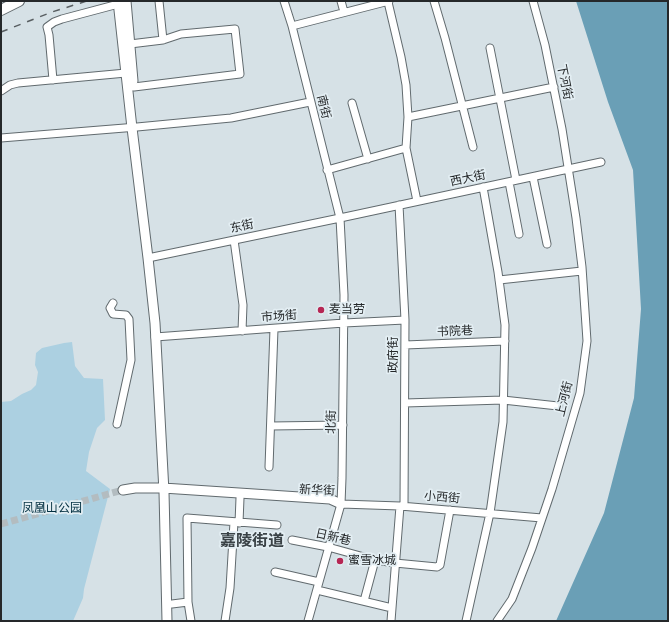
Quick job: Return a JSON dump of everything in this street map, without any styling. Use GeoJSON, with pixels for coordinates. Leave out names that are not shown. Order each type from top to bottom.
{"type":"FeatureCollection","features":[{"type":"Feature","properties":{"kind":"highway"},"geometry":{"type":"LineString","coordinates":[[1,4],[6,1]]}},
{"type":"Feature","properties":{"kind":"highway"},"geometry":{"type":"LineString","coordinates":[[1,10],[19,1]]}},
{"type":"Feature","properties":{"kind":"main road"},"geometry":{"type":"LineString","coordinates":[[123,2],[130,44],[134,87],[135,127]]}},
{"type":"Feature","properties":{"kind":"main road"},"geometry":{"type":"LineString","coordinates":[[123,2],[126,73],[135,127],[151,257],[158,337],[172,621]]}},
{"type":"Feature","properties":{"kind":"main road"},"geometry":{"type":"LineString","coordinates":[[166,491],[167,621]]}},
{"type":"Feature","properties":{"kind":"main road","name":"新华街"},"geometry":{"type":"LineString","coordinates":[[166,491],[331,505],[340,504]]}},
{"type":"Feature","properties":{"kind":"main road","name":"新华街"},"geometry":{"type":"LineString","coordinates":[[166,491],[330,499],[340,504]]}},
{"type":"Feature","properties":{"kind":"street"},"geometry":{"type":"LineString","coordinates":[[159,1],[163,40]]}},
{"type":"Feature","properties":{"kind":"street","name":"南街"},"geometry":{"type":"LineString","coordinates":[[284,1],[292,26],[340,218]]}},
{"type":"Feature","properties":{"kind":"street"},"geometry":{"type":"LineString","coordinates":[[340,1],[344,12]]}},
{"type":"Feature","properties":{"kind":"street"},"geometry":{"type":"LineString","coordinates":[[292,26],[388,1],[406,85],[408,117],[406,148],[417,201]]}},
{"type":"Feature","properties":{"kind":"street"},"geometry":{"type":"LineString","coordinates":[[434,1],[446,38],[473,147]]}},
{"type":"Feature","properties":{"kind":"street","name":"下河街"},"geometry":{"type":"LineString","coordinates":[[532,1],[545,45],[562,129],[568,169]]}},
{"type":"Feature","properties":{"kind":"street"},"geometry":{"type":"LineString","coordinates":[[53,80],[47,27],[62,18],[123,2]]}},
{"type":"Feature","properties":{"kind":"street"},"geometry":{"type":"LineString","coordinates":[[130,44],[163,40],[182,34],[235,29],[240,74],[134,87]]}},
{"type":"Feature","properties":{"kind":"street"},"geometry":{"type":"LineString","coordinates":[[490,48],[500,98],[513,181],[519,234]]}},
{"type":"Feature","properties":{"kind":"street"},"geometry":{"type":"LineString","coordinates":[[1,91],[14,84],[126,73]]}},
{"type":"Feature","properties":{"kind":"street"},"geometry":{"type":"LineString","coordinates":[[408,117],[554,87]]}},
{"type":"Feature","properties":{"kind":"street"},"geometry":{"type":"LineString","coordinates":[[1,138],[231,118],[310,102]]}},
{"type":"Feature","properties":{"kind":"street"},"geometry":{"type":"LineString","coordinates":[[352,103],[368,158]]}},
{"type":"Feature","properties":{"kind":"street"},"geometry":{"type":"LineString","coordinates":[[327,170],[406,148]]}},
{"type":"Feature","properties":{"kind":"street","name":"西大街"},"geometry":{"type":"LineString","coordinates":[[340,218],[601,162]]}},
{"type":"Feature","properties":{"kind":"street","name":"上河街"},"geometry":{"type":"LineString","coordinates":[[497,621],[512,598],[532,548],[552,489],[580,393],[587,341],[582,271],[576,218],[568,169]]}},
{"type":"Feature","properties":{"kind":"street"},"geometry":{"type":"LineString","coordinates":[[533,177],[547,244]]}},
{"type":"Feature","properties":{"kind":"street"},"geometry":{"type":"LineString","coordinates":[[466,621],[490,513],[503,422],[505,326],[484,187]]}},
{"type":"Feature","properties":{"kind":"street","name":"政府街"},"geometry":{"type":"LineString","coordinates":[[391,621],[395,563],[402,506],[405,403],[405,320],[399,205]]}},
{"type":"Feature","properties":{"kind":"street","name":"东街"},"geometry":{"type":"LineString","coordinates":[[151,257],[340,218]]}},
{"type":"Feature","properties":{"kind":"street","name":"北街"},"geometry":{"type":"LineString","coordinates":[[308,621],[340,504],[342,478],[344,295],[340,218]]}},
{"type":"Feature","properties":{"kind":"street"},"geometry":{"type":"LineString","coordinates":[[234,240],[243,305],[242,331]]}},
{"type":"Feature","properties":{"kind":"street"},"geometry":{"type":"LineString","coordinates":[[499,280],[582,271]]}},
{"type":"Feature","properties":{"kind":"street"},"geometry":{"type":"LineString","coordinates":[[113,303],[110,308],[113,314],[126,314],[129,319],[131,360],[117,424]]}},
{"type":"Feature","properties":{"kind":"street","name":"市场街"},"geometry":{"type":"LineString","coordinates":[[158,337],[405,320]]}},
{"type":"Feature","properties":{"kind":"street"},"geometry":{"type":"LineString","coordinates":[[270,467],[274,329]]}},
{"type":"Feature","properties":{"kind":"street","name":"书院巷"},"geometry":{"type":"LineString","coordinates":[[405,345],[505,341]]}},
{"type":"Feature","properties":{"kind":"street"},"geometry":{"type":"LineString","coordinates":[[405,403],[503,400],[558,406]]}},
{"type":"Feature","properties":{"kind":"street"},"geometry":{"type":"LineString","coordinates":[[271,426],[343,424]]}},
{"type":"Feature","properties":{"kind":"street"},"geometry":{"type":"LineString","coordinates":[[225,621],[240,498]]}},
{"type":"Feature","properties":{"kind":"street","name":"小西街"},"geometry":{"type":"LineString","coordinates":[[340,504],[402,506],[542,518]]}},
{"type":"Feature","properties":{"kind":"street","name":"日新巷"},"geometry":{"type":"LineString","coordinates":[[292,540],[328,547],[374,560],[437,566],[440,565],[450,510]]}},
{"type":"Feature","properties":{"kind":"street"},"geometry":{"type":"LineString","coordinates":[[190,621],[188,602],[187,518],[277,525]]}},
{"type":"Feature","properties":{"kind":"street"},"geometry":{"type":"LineString","coordinates":[[364,601],[374,560]]}},
{"type":"Feature","properties":{"kind":"street"},"geometry":{"type":"LineString","coordinates":[[275,572],[319,582]]}},
{"type":"Feature","properties":{"kind":"street"},"geometry":{"type":"LineString","coordinates":[[317,590],[392,608]]}},
{"type":"Feature","properties":{"kind":"street"},"geometry":{"type":"LineString","coordinates":[[172,604],[188,602]]}},
{"type":"Feature","properties":{"kind":"green space","name":"凤凰山公园"},"geometry":{"type":"Polygon","coordinates":[[[72,342],[75,366],[84,378],[103,379],[105,420],[97,428],[89,452],[86,471],[110,489],[83,598],[73,621],[1,621],[1,402],[11,401],[31,390],[36,385],[38,372],[35,365],[36,353],[42,348],[72,342]]]}},
{"type":"Feature","properties":{"kind":"shaded area"},"geometry":{"type":"Polygon","coordinates":[[[576,1],[668,1],[668,621],[556,621],[604,513],[634,398],[641,309],[633,170],[608,102],[576,1]]]}},
{"type":"Feature","properties":{"kind":"tunnel"},"geometry":{"type":"LineString","coordinates":[[1,524],[123,490]]}},
{"type":"Feature","properties":{"kind":"railway"},"geometry":{"type":"LineString","coordinates":[[1,32],[52,12],[87,1]]}},
{"type":"Feature","properties":{"kind":"place","name":"麦当劳"},"geometry":{"type":"Point","coordinates":[321,310]}},
{"type":"Feature","properties":{"kind":"place","name":"蜜雪冰城"},"geometry":{"type":"Point","coordinates":[340,561]}},
{"type":"Feature","properties":{"kind":"district","name":"嘉陵街道"},"geometry":{"type":"Point","coordinates":[252,542]}}]}
